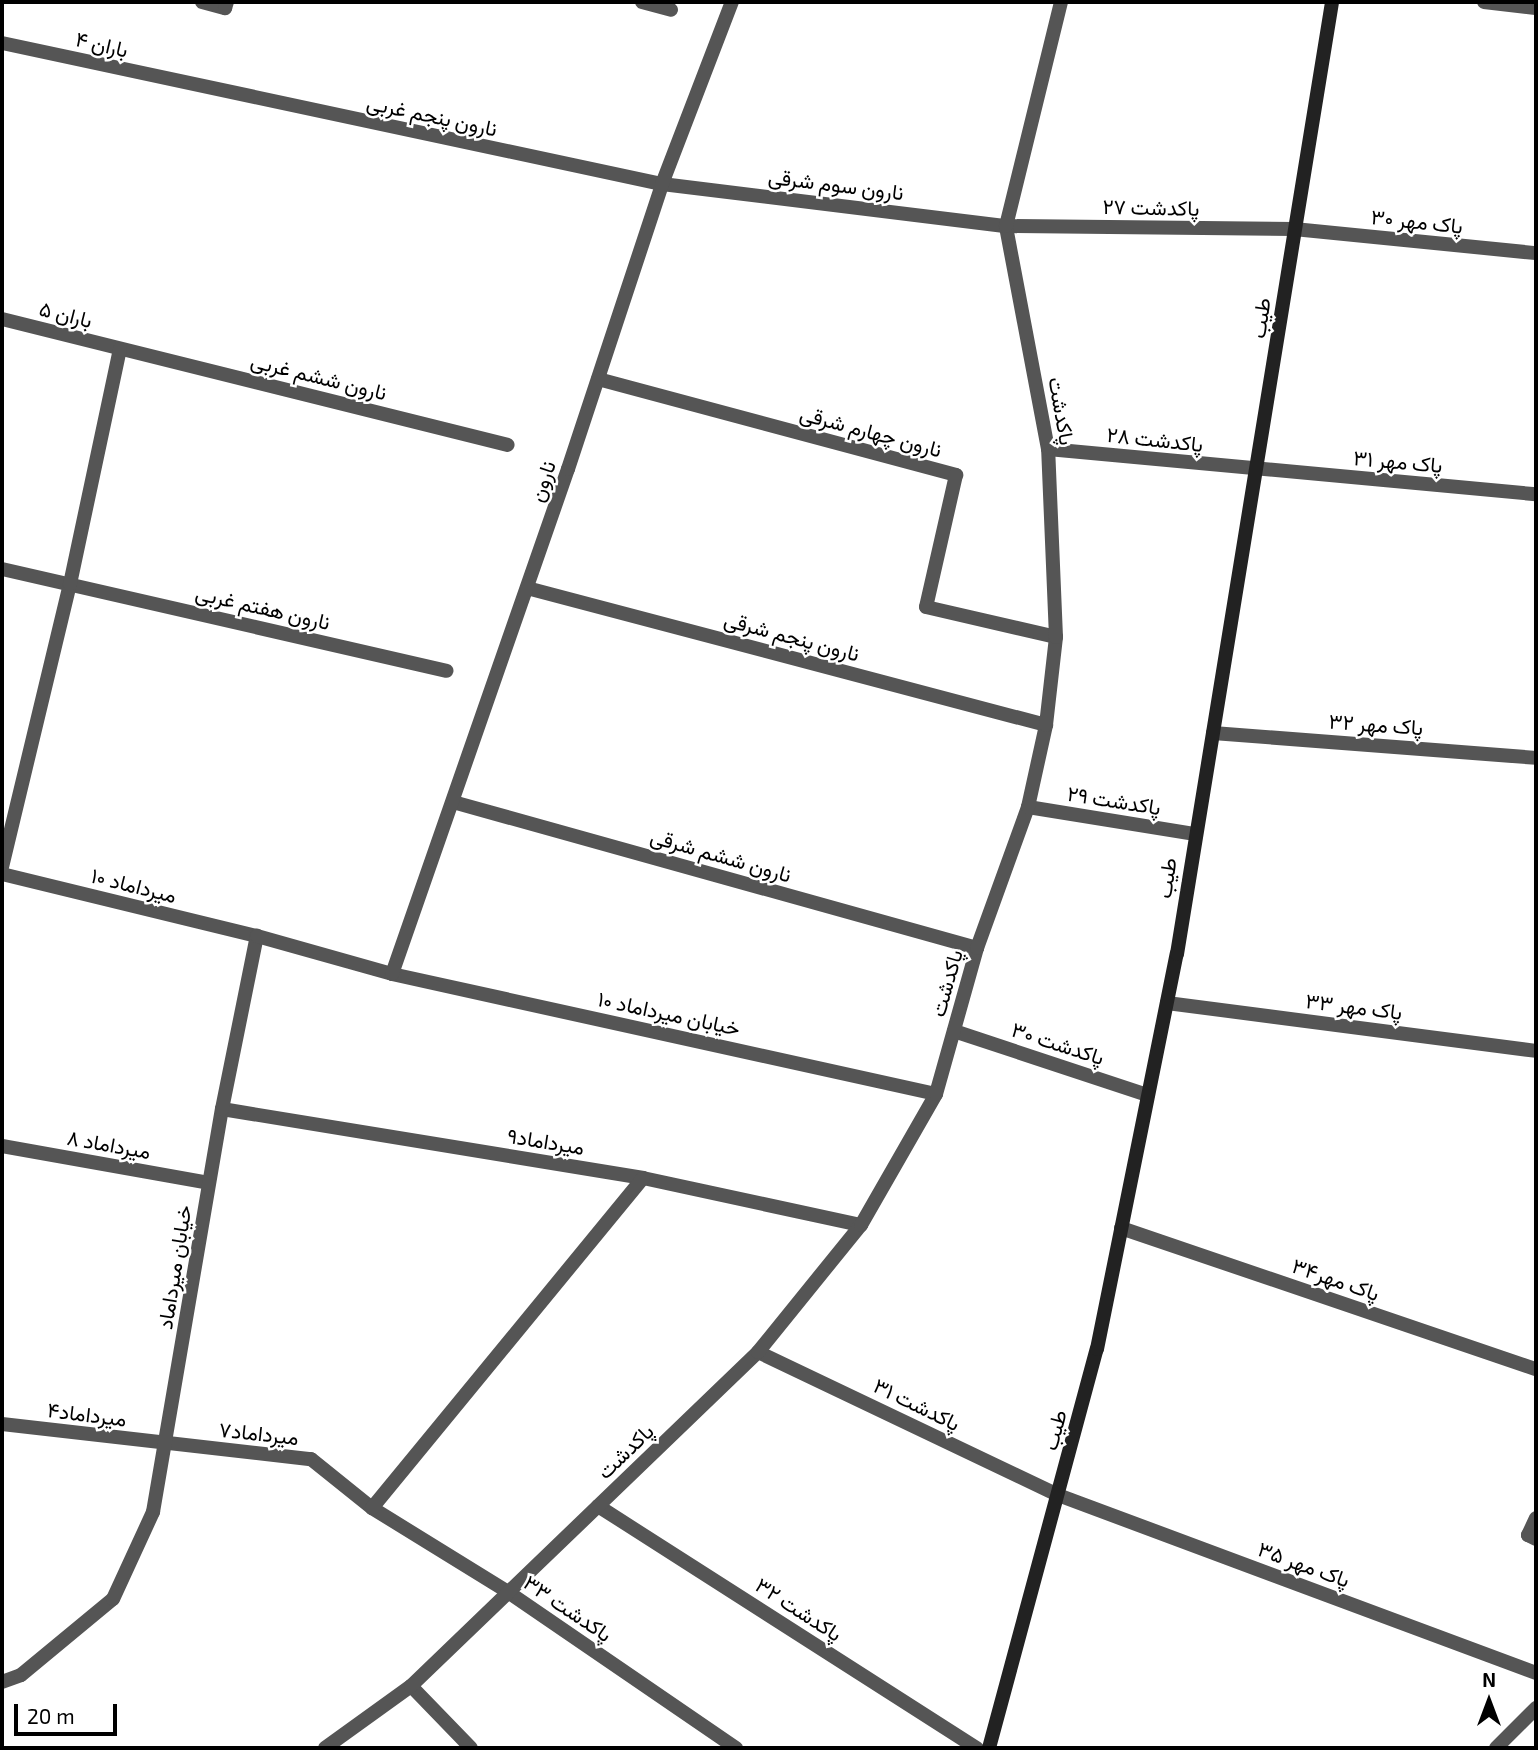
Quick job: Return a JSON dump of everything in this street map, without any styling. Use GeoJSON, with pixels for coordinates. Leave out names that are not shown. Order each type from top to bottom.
{"type":"FeatureCollection","features":[{"type":"Feature","properties":{"kind":"main road","name":"طیب"},"geometry":{"type":"LineString","coordinates":[[989,1748],[1097,1349],[1167,1003],[1257,470],[1332,2]]}},
{"type":"Feature","properties":{"kind":"street"},"geometry":{"type":"LineString","coordinates":[[202,2],[226,5]]}},
{"type":"Feature","properties":{"kind":"street"},"geometry":{"type":"LineString","coordinates":[[642,2],[671,10]]}},
{"type":"Feature","properties":{"kind":"street","name":"نارون"},"geometry":{"type":"LineString","coordinates":[[393,974],[598,379],[662,184],[732,2]]}},
{"type":"Feature","properties":{"kind":"street","name":"پاکدشت"},"geometry":{"type":"LineString","coordinates":[[325,1748],[411,1686],[510,1594],[597,1506],[758,1352],[861,1225],[936,1094],[978,948],[1028,807],[1046,725],[1056,636],[1048,449],[1006,226],[1061,2]]}},
{"type":"Feature","properties":{"kind":"street"},"geometry":{"type":"LineString","coordinates":[[1483,2],[1536,8]]}},
{"type":"Feature","properties":{"kind":"street","name":"باران ۴"},"geometry":{"type":"LineString","coordinates":[[2,43],[193,86]]}},
{"type":"Feature","properties":{"kind":"street","name":"نارون پنجم غربی"},"geometry":{"type":"LineString","coordinates":[[193,86],[662,184]]}},
{"type":"Feature","properties":{"kind":"street","name":"نارون سوم شرقی"},"geometry":{"type":"LineString","coordinates":[[662,184],[1006,226]]}},
{"type":"Feature","properties":{"kind":"street","name":"پاکدشت ۲۷"},"geometry":{"type":"LineString","coordinates":[[1006,226],[1294,229]]}},
{"type":"Feature","properties":{"kind":"street","name":"پاک مهر ۳۰"},"geometry":{"type":"LineString","coordinates":[[1294,229],[1536,253]]}},
{"type":"Feature","properties":{"kind":"street","name":"باران ۵"},"geometry":{"type":"LineString","coordinates":[[2,319],[120,349]]}},
{"type":"Feature","properties":{"kind":"street"},"geometry":{"type":"LineString","coordinates":[[2,867],[70,584],[120,349]]}},
{"type":"Feature","properties":{"kind":"street","name":"نارون ششم غربی"},"geometry":{"type":"LineString","coordinates":[[120,349],[508,445]]}},
{"type":"Feature","properties":{"kind":"street","name":"نارون چهارم شرقی"},"geometry":{"type":"LineString","coordinates":[[598,379],[956,475],[926,607],[1056,636]]}},
{"type":"Feature","properties":{"kind":"street","name":"پاکدشت ۲۸"},"geometry":{"type":"LineString","coordinates":[[1048,449],[1257,470]]}},
{"type":"Feature","properties":{"kind":"street","name":"پاک مهر ۳۱"},"geometry":{"type":"LineString","coordinates":[[1257,470],[1536,494]]}},
{"type":"Feature","properties":{"kind":"street","name":"نارون هفتم غربی"},"geometry":{"type":"LineString","coordinates":[[2,569],[446,671]]}},
{"type":"Feature","properties":{"kind":"street","name":"نارون پنجم شرقی"},"geometry":{"type":"LineString","coordinates":[[527,587],[1046,725]]}},
{"type":"Feature","properties":{"kind":"street","name":"پاک مهر ۳۲"},"geometry":{"type":"LineString","coordinates":[[1213,733],[1536,758]]}},
{"type":"Feature","properties":{"kind":"street","name":"نارون ششم شرقی"},"geometry":{"type":"LineString","coordinates":[[453,802],[978,948]]}},
{"type":"Feature","properties":{"kind":"street","name":"پاکدشت ۲۹"},"geometry":{"type":"LineString","coordinates":[[1028,807],[1194,834]]}},
{"type":"Feature","properties":{"kind":"street","name":"میرداماد ۱۰"},"geometry":{"type":"LineString","coordinates":[[2,874],[257,936]]}},
{"type":"Feature","properties":{"kind":"street"},"geometry":{"type":"LineString","coordinates":[[257,936],[393,974]]}},
{"type":"Feature","properties":{"kind":"street","name":"خیابان میرداماد"},"geometry":{"type":"LineString","coordinates":[[2,1682],[21,1675],[113,1599],[153,1512],[222,1109],[257,936]]}},
{"type":"Feature","properties":{"kind":"street","name":"۱۰ خیابان میرداماد"},"geometry":{"type":"LineString","coordinates":[[393,974],[936,1094]]}},
{"type":"Feature","properties":{"kind":"street","name":"پاک مهر ۳۳"},"geometry":{"type":"LineString","coordinates":[[1167,1003],[1536,1051]]}},
{"type":"Feature","properties":{"kind":"street","name":"پاکدشت ۳۰"},"geometry":{"type":"LineString","coordinates":[[954,1031],[1148,1095]]}},
{"type":"Feature","properties":{"kind":"street","name":"میرداماد۹"},"geometry":{"type":"LineString","coordinates":[[222,1109],[643,1178],[861,1225]]}},
{"type":"Feature","properties":{"kind":"street","name":"میرداماد ۸"},"geometry":{"type":"LineString","coordinates":[[2,1146],[209,1183]]}},
{"type":"Feature","properties":{"kind":"street"},"geometry":{"type":"LineString","coordinates":[[372,1508],[643,1178]]}},
{"type":"Feature","properties":{"kind":"street","name":"پاک مهر۳۴"},"geometry":{"type":"LineString","coordinates":[[1121,1228],[1536,1369]]}},
{"type":"Feature","properties":{"kind":"street","name":"پاکدشت ۳۱"},"geometry":{"type":"LineString","coordinates":[[758,1352],[1058,1495]]}},
{"type":"Feature","properties":{"kind":"street","name":"میرداماد۴"},"geometry":{"type":"LineString","coordinates":[[2,1424],[166,1445]]}},
{"type":"Feature","properties":{"kind":"street","name":"میرداماد۷"},"geometry":{"type":"LineString","coordinates":[[166,1445],[311,1459],[372,1508]]}},
{"type":"Feature","properties":{"kind":"street","name":"پاک مهر ۳۵"},"geometry":{"type":"LineString","coordinates":[[1058,1495],[1536,1673]]}},
{"type":"Feature","properties":{"kind":"street","name":"پاکدشت ۳۲"},"geometry":{"type":"LineString","coordinates":[[597,1506],[977,1748]]}},
{"type":"Feature","properties":{"kind":"street","name":"پاکدشت ۳۳"},"geometry":{"type":"LineString","coordinates":[[372,1508],[510,1594],[737,1748]]}},
{"type":"Feature","properties":{"kind":"street"},"geometry":{"type":"LineString","coordinates":[[1536,1518],[1528,1535],[1536,1539]]}},
{"type":"Feature","properties":{"kind":"street"},"geometry":{"type":"LineString","coordinates":[[411,1686],[471,1748]]}},
{"type":"Feature","properties":{"kind":"street"},"geometry":{"type":"LineString","coordinates":[[1496,1748],[1536,1708]]}}]}
